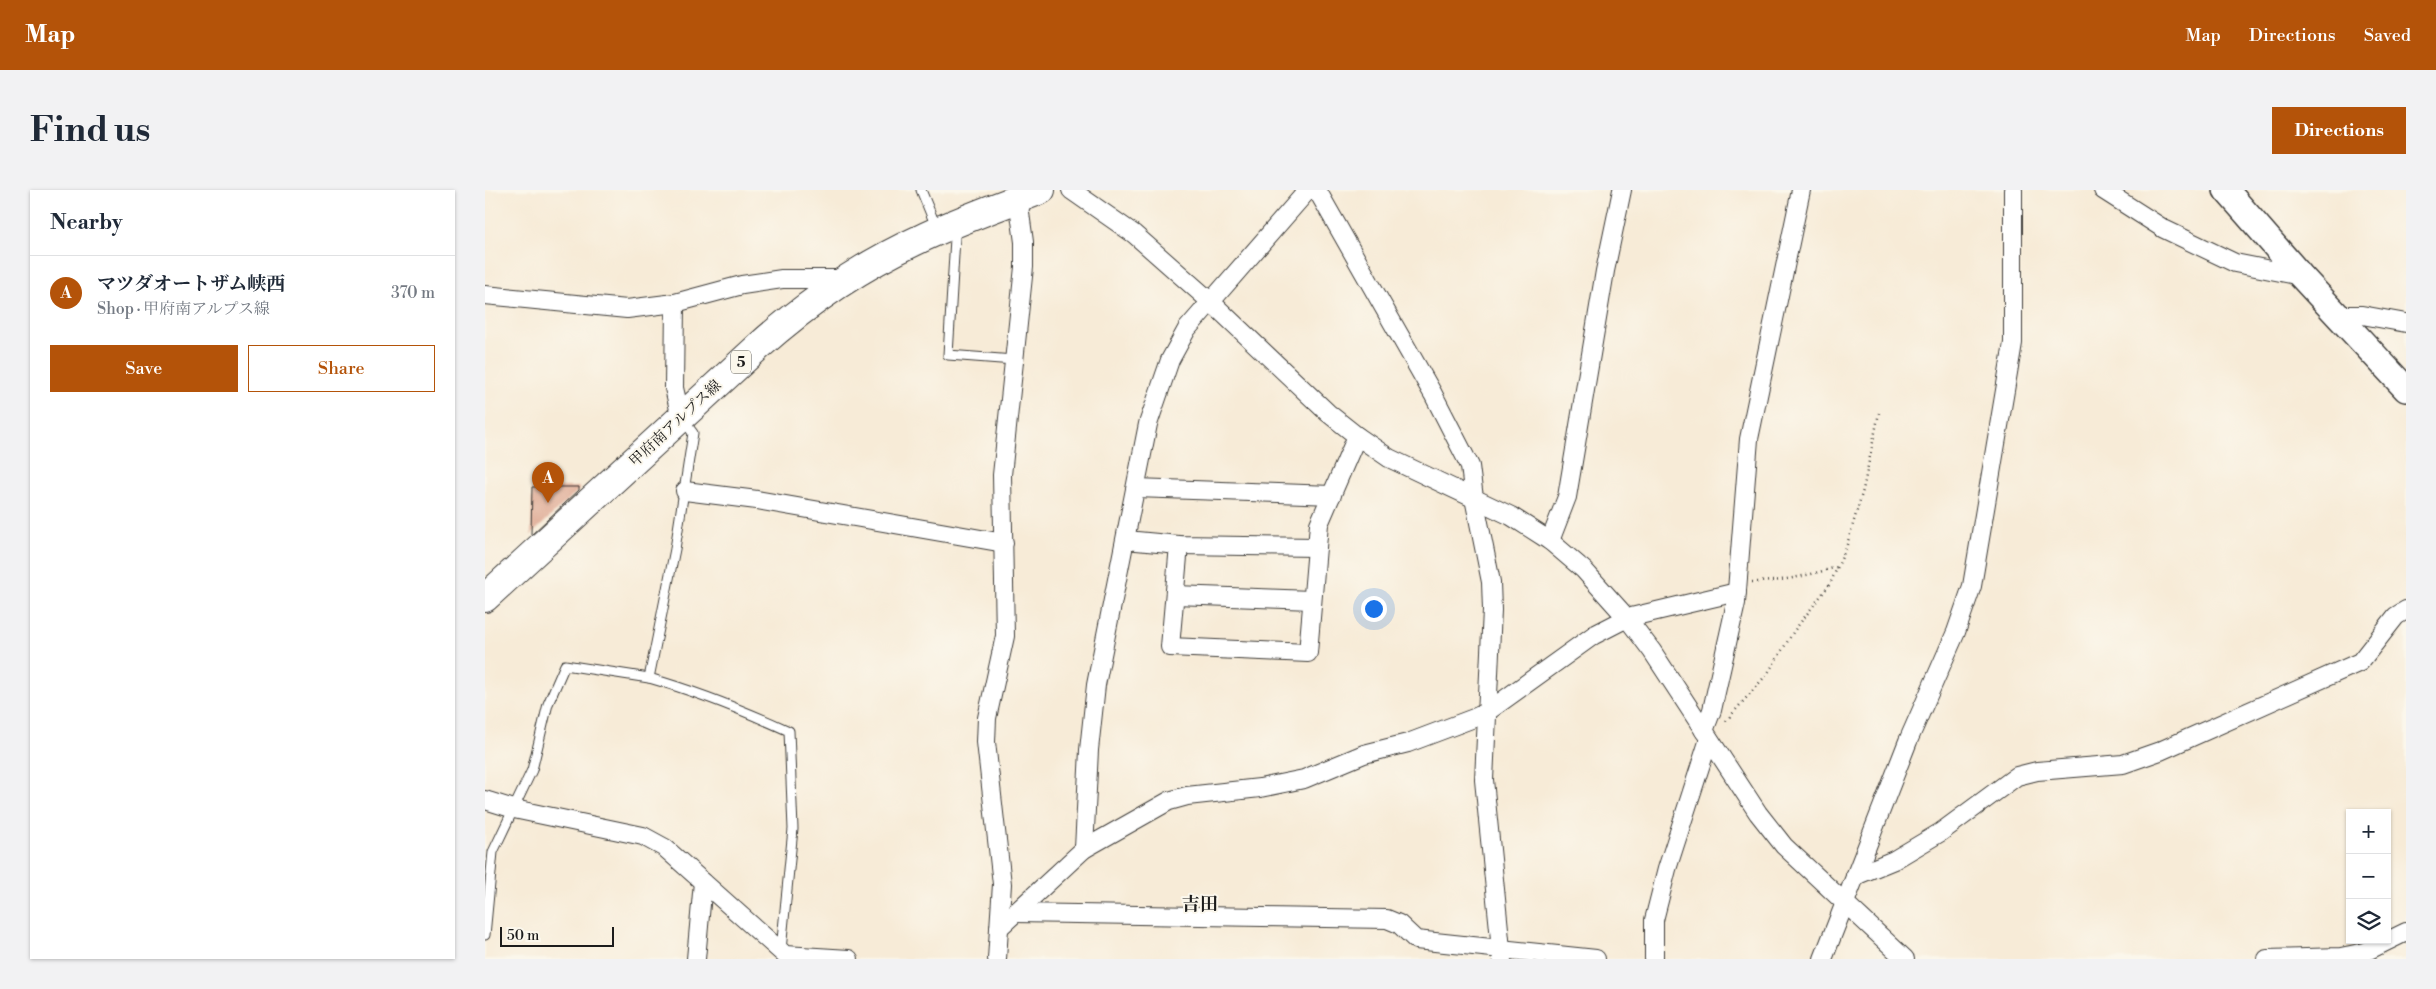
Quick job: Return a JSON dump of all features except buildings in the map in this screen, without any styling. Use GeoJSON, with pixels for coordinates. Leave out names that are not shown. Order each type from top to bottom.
{"type":"FeatureCollection","features":[{"type":"Feature","properties":{"kind":"main road","name":"甲府南アルプス線"},"geometry":{"type":"LineString","coordinates":[[485,598],[784,324],[847,279],[891,254],[944,229],[1029,194]]}},
{"type":"Feature","properties":{"kind":"street"},"geometry":{"type":"LineString","coordinates":[[1071,190],[1134,234],[1211,302],[1328,413],[1357,436],[1389,458],[1511,516],[1550,542],[1584,570],[1627,618],[1652,651],[1758,813],[1784,846],[1905,959]]}},
{"type":"Feature","properties":{"kind":"street"},"geometry":{"type":"LineString","coordinates":[[1084,849],[1089,750],[1096,685],[1148,424],[1171,360],[1187,329],[1308,190]]}},
{"type":"Feature","properties":{"kind":"street"},"geometry":{"type":"LineString","coordinates":[[1317,190],[1433,394],[1470,466],[1474,498],[1491,582],[1492,610],[1484,780],[1502,954]]}},
{"type":"Feature","properties":{"kind":"street"},"geometry":{"type":"LineString","coordinates":[[1550,542],[1567,497],[1605,271],[1622,190]]}},
{"type":"Feature","properties":{"kind":"street"},"geometry":{"type":"LineString","coordinates":[[1654,959],[1654,920],[1713,710],[1738,587],[1749,439],[1801,190]]}},
{"type":"Feature","properties":{"kind":"street"},"geometry":{"type":"LineString","coordinates":[[1823,959],[1844,901],[1908,741],[1956,632],[1972,586],[2013,342],[2013,190]]}},
{"type":"Feature","properties":{"kind":"street"},"geometry":{"type":"LineString","coordinates":[[2103,190],[2164,229],[2235,263],[2301,276]]}},
{"type":"Feature","properties":{"kind":"street"},"geometry":{"type":"LineString","coordinates":[[2226,190],[2301,276],[2406,389]]}},
{"type":"Feature","properties":{"kind":"street"},"geometry":{"type":"LineString","coordinates":[[997,959],[1002,884],[986,742],[987,718],[1005,636],[1002,475],[1024,267],[1023,242],[1029,194]]}},
{"type":"Feature","properties":{"kind":"street"},"geometry":{"type":"LineString","coordinates":[[485,295],[627,310],[675,303],[742,285],[782,279],[806,277],[847,279]]}},
{"type":"Feature","properties":{"kind":"street"},"geometry":{"type":"LineString","coordinates":[[675,303],[674,388],[681,418]]}},
{"type":"Feature","properties":{"kind":"street"},"geometry":{"type":"LineString","coordinates":[[2338,315],[2362,315],[2406,323]]}},
{"type":"Feature","properties":{"kind":"street"},"geometry":{"type":"LineString","coordinates":[[1179,545],[1170,648],[1307,653],[1319,524],[1357,436]]}},
{"type":"Feature","properties":{"kind":"street"},"geometry":{"type":"LineString","coordinates":[[1136,488],[1332,495]]}},
{"type":"Feature","properties":{"kind":"street"},"geometry":{"type":"LineString","coordinates":[[685,491],[757,500],[1004,543]]}},
{"type":"Feature","properties":{"kind":"street"},"geometry":{"type":"LineString","coordinates":[[1125,540],[1179,545],[1317,547]]}},
{"type":"Feature","properties":{"kind":"street"},"geometry":{"type":"LineString","coordinates":[[999,928],[1084,849],[1169,801],[1187,796],[1260,788],[1304,779],[1364,754],[1408,743],[1487,712],[1594,635],[1627,618],[1738,587]]}},
{"type":"Feature","properties":{"kind":"street"},"geometry":{"type":"LineString","coordinates":[[1175,596],[1312,600]]}},
{"type":"Feature","properties":{"kind":"street"},"geometry":{"type":"LineString","coordinates":[[1855,876],[1894,860],[1941,832],[2017,776],[2046,770],[2123,764],[2160,751],[2360,662],[2397,616],[2406,610]]}},
{"type":"Feature","properties":{"kind":"street"},"geometry":{"type":"LineString","coordinates":[[485,800],[514,809],[643,836],[665,848],[783,955],[849,959]]}},
{"type":"Feature","properties":{"kind":"street"},"geometry":{"type":"LineString","coordinates":[[696,959],[703,882]]}},
{"type":"Feature","properties":{"kind":"street"},"geometry":{"type":"LineString","coordinates":[[1015,913],[1387,918],[1399,924],[1416,940],[1502,954],[1596,959]]}},
{"type":"Feature","properties":{"kind":"street"},"geometry":{"type":"LineString","coordinates":[[2267,959],[2341,957],[2365,952],[2406,932]]}},
{"type":"Feature","properties":{"kind":"lane"},"geometry":{"type":"LineString","coordinates":[[921,190],[944,229],[955,238],[948,355],[1014,360]]}},
{"type":"Feature","properties":{"kind":"lane"},"geometry":{"type":"LineString","coordinates":[[649,678],[685,491],[693,433],[681,418]]}},
{"type":"Feature","properties":{"kind":"lane"},"geometry":{"type":"LineString","coordinates":[[485,935],[493,852],[532,770],[548,704],[565,665],[649,678],[694,691],[742,709],[789,732],[793,829],[783,955]]}},
{"type":"Feature","properties":{"kind":"path"},"geometry":{"type":"LineString","coordinates":[[1706,735],[1739,708],[1768,674],[1794,631],[1830,584],[1846,548],[1863,490],[1879,413]]}},
{"type":"Feature","properties":{"kind":"path"},"geometry":{"type":"LineString","coordinates":[[1738,587],[1800,578],[1837,568]]}},
{"type":"Feature","properties":{"kind":"place","name":"マツダオートザム峡西"},"geometry":{"type":"Point","coordinates":[548,503]}},
{"type":"Feature","properties":{"kind":"district","name":"吉田"},"geometry":{"type":"Point","coordinates":[1200,904]}}]}
